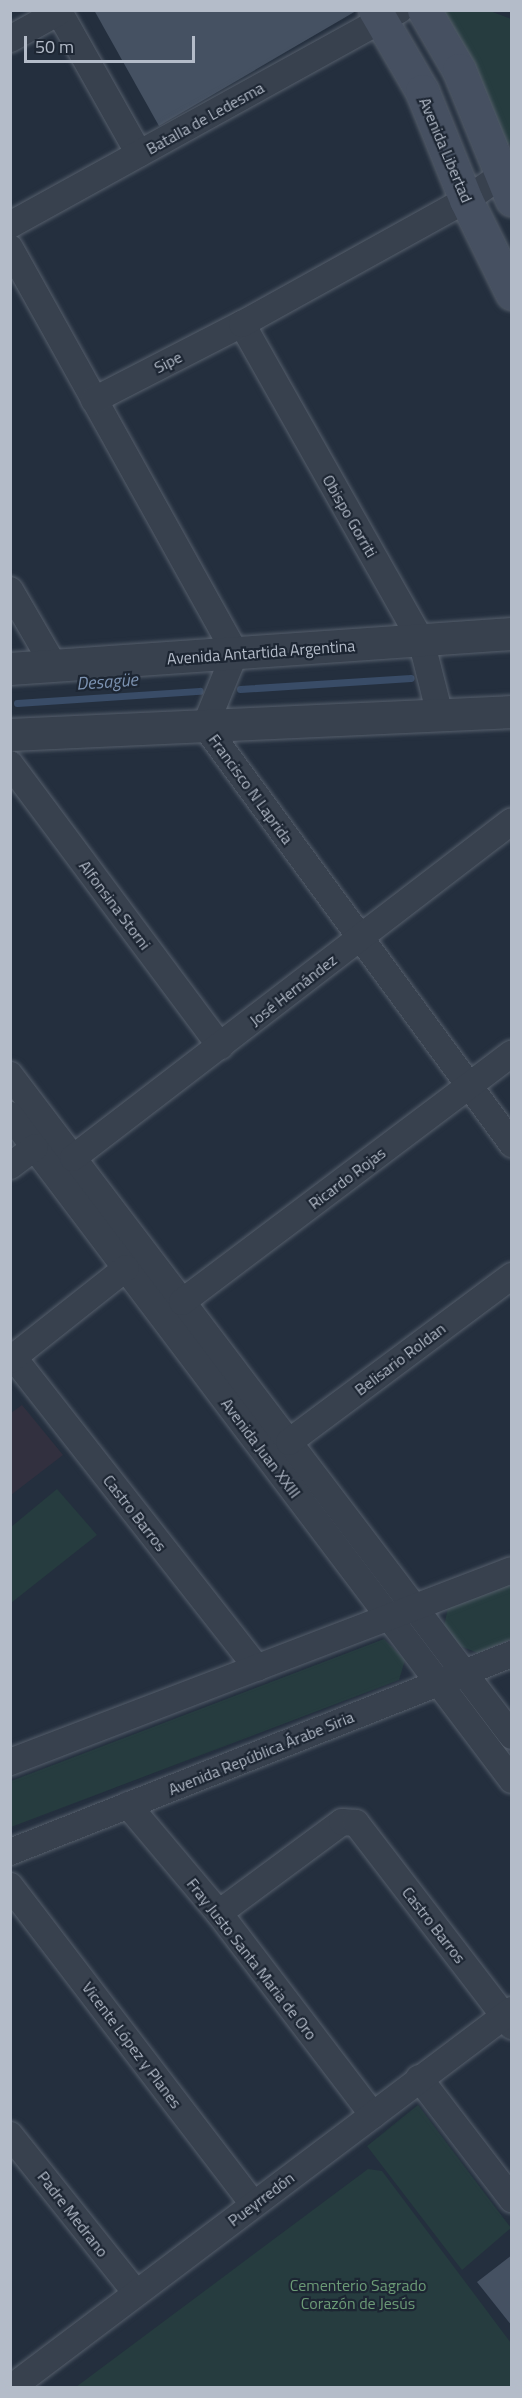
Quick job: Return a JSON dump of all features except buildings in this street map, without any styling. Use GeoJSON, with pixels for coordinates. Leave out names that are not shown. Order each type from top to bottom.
{"type":"FeatureCollection","features":[{"type":"Feature","properties":{"kind":"main road"},"geometry":{"type":"LineString","coordinates":[[424,10],[459,70],[507,188]]}},
{"type":"Feature","properties":{"kind":"main road","name":"Avenida Libertad"},"geometry":{"type":"LineString","coordinates":[[385,14],[422,91],[466,200],[512,293]]}},
{"type":"Feature","properties":{"kind":"street"},"geometry":{"type":"LineString","coordinates":[[10,39],[59,11],[139,154]]}},
{"type":"Feature","properties":{"kind":"street","name":"Batalla de Ledesma"},"geometry":{"type":"LineString","coordinates":[[10,225],[385,14]]}},
{"type":"Feature","properties":{"kind":"street","name":"Sipe"},"geometry":{"type":"LineString","coordinates":[[94,400],[242,324],[466,200],[507,188]]}},
{"type":"Feature","properties":{"kind":"street"},"geometry":{"type":"LineString","coordinates":[[10,248],[235,653]]}},
{"type":"Feature","properties":{"kind":"street","name":"Obispo Gorriti"},"geometry":{"type":"LineString","coordinates":[[242,324],[421,640],[440,715]]}},
{"type":"Feature","properties":{"kind":"street"},"geometry":{"type":"LineString","coordinates":[[10,590],[54,666]]}},
{"type":"Feature","properties":{"kind":"street","name":"Avenida Antartida Argentina"},"geometry":{"type":"LineString","coordinates":[[10,669],[512,634]]}},
{"type":"Feature","properties":{"kind":"street","name":"Francisco N Laprida"},"geometry":{"type":"LineString","coordinates":[[235,653],[205,726],[512,1144]]}},
{"type":"Feature","properties":{"kind":"street"},"geometry":{"type":"LineString","coordinates":[[10,735],[512,712]]}},
{"type":"Feature","properties":{"kind":"street","name":"Alfonsina Storni"},"geometry":{"type":"LineString","coordinates":[[10,764],[220,1046]]}},
{"type":"Feature","properties":{"kind":"street","name":"José Hernández"},"geometry":{"type":"LineString","coordinates":[[73,1158],[512,821]]}},
{"type":"Feature","properties":{"kind":"street","name":"Ricardo Rojas"},"geometry":{"type":"LineString","coordinates":[[183,1302],[512,1053]]}},
{"type":"Feature","properties":{"kind":"street","name":"Avenida Juan XXIII"},"geometry":{"type":"LineString","coordinates":[[10,1075],[512,1736]]}},
{"type":"Feature","properties":{"kind":"street","name":"Avenida Juan XXIII"},"geometry":{"type":"LineString","coordinates":[[10,1115],[512,1780]]}},
{"type":"Feature","properties":{"kind":"street"},"geometry":{"type":"LineString","coordinates":[[10,1166],[35,1147]]}},
{"type":"Feature","properties":{"kind":"street"},"geometry":{"type":"LineString","coordinates":[[12,1359],[126,1268]]}},
{"type":"Feature","properties":{"kind":"street","name":"Belisario Roldan"},"geometry":{"type":"LineString","coordinates":[[289,1442],[512,1276]]}},
{"type":"Feature","properties":{"kind":"street","name":"Castro Barros"},"geometry":{"type":"LineString","coordinates":[[12,1359],[257,1668]]}},
{"type":"Feature","properties":{"kind":"street"},"geometry":{"type":"LineString","coordinates":[[10,1762],[512,1570]]}},
{"type":"Feature","properties":{"kind":"street","name":"Avenida República Árabe Siria"},"geometry":{"type":"LineString","coordinates":[[10,1852],[512,1654]]}},
{"type":"Feature","properties":{"kind":"street","name":"Fray Justo Santa Maria de Oro"},"geometry":{"type":"LineString","coordinates":[[128,1805],[219,1913],[373,2115]]}},
{"type":"Feature","properties":{"kind":"street","name":"Castro Barros"},"geometry":{"type":"LineString","coordinates":[[219,1913],[342,1822],[356,1823],[509,2017]]}},
{"type":"Feature","properties":{"kind":"street","name":"Vicente López y Planes"},"geometry":{"type":"LineString","coordinates":[[10,1886],[253,2204]]}},
{"type":"Feature","properties":{"kind":"street","name":"Pueyrredón"},"geometry":{"type":"LineString","coordinates":[[12,2384],[373,2115],[419,2078],[509,2017]]}},
{"type":"Feature","properties":{"kind":"street"},"geometry":{"type":"LineString","coordinates":[[419,2078],[512,2199]]}},
{"type":"Feature","properties":{"kind":"street","name":"Padre Medrano"},"geometry":{"type":"LineString","coordinates":[[10,2135],[136,2293]]}},
{"type":"Feature","properties":{"kind":"shaded area"},"geometry":{"type":"Polygon","coordinates":[[[22,1405],[63,1455],[11,1495],[11,1413],[22,1405]]]}},
{"type":"Feature","properties":{"kind":"green space"},"geometry":{"type":"Polygon","coordinates":[[[434,11],[490,11],[511,19],[512,140],[508,145],[473,76],[434,11]]]}},
{"type":"Feature","properties":{"kind":"green space"},"geometry":{"type":"Polygon","coordinates":[[[57,1489],[97,1535],[11,1603],[11,1527],[57,1489]]]}},
{"type":"Feature","properties":{"kind":"green space"},"geometry":{"type":"Polygon","coordinates":[[[511,1584],[511,1639],[478,1653],[455,1644],[443,1630],[448,1608],[511,1584]]]}},
{"type":"Feature","properties":{"kind":"green space"},"geometry":{"type":"Polygon","coordinates":[[[384,1639],[405,1660],[399,1680],[11,1827],[11,1781],[384,1639]]]}},
{"type":"Feature","properties":{"kind":"green space"},"geometry":{"type":"Polygon","coordinates":[[[418,2105],[511,2228],[462,2270],[367,2146],[418,2105]]]}},
{"type":"Feature","properties":{"kind":"green space","name":"Cementerio Sagrado Corazón de Jesús"},"geometry":{"type":"Polygon","coordinates":[[[368,2169],[382,2171],[511,2343],[511,2387],[76,2387],[368,2169]]]}},
{"type":"Feature","properties":{"kind":"waterway","name":"Desagüe"},"geometry":{"type":"LineString","coordinates":[[240,689],[411,678]]}},
{"type":"Feature","properties":{"kind":"waterway","name":"Desagüe"},"geometry":{"type":"LineString","coordinates":[[17,703],[200,691]]}}]}
